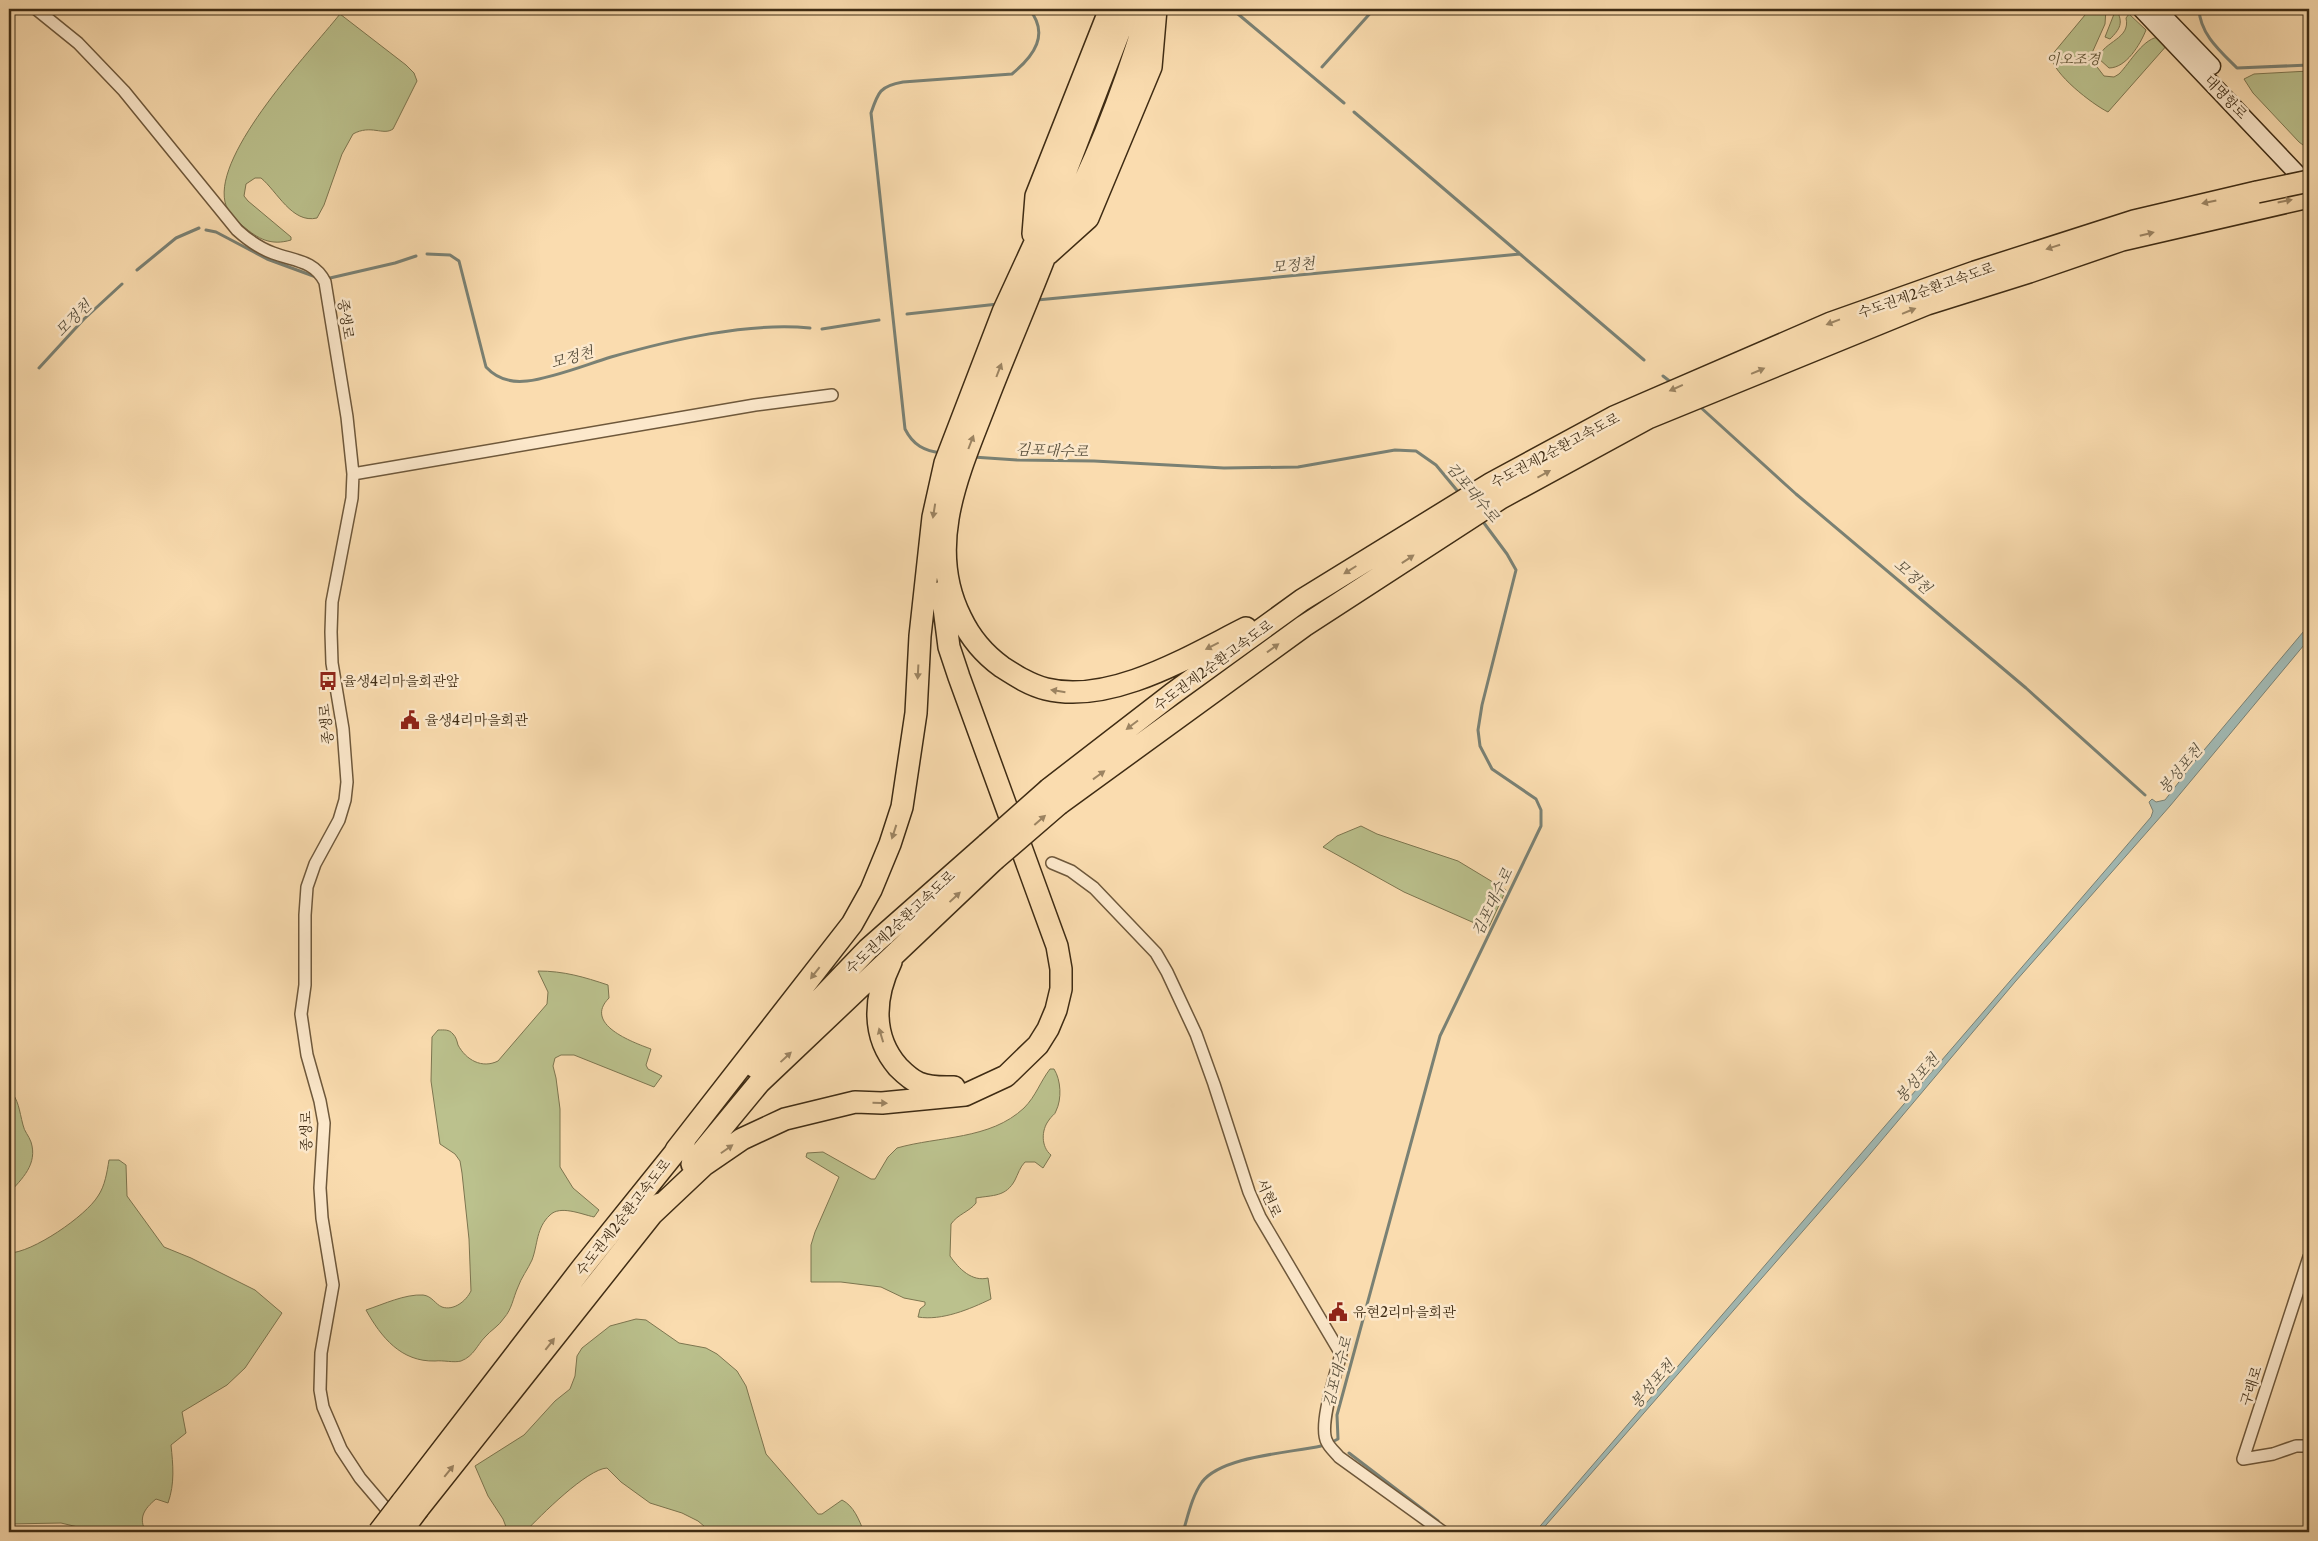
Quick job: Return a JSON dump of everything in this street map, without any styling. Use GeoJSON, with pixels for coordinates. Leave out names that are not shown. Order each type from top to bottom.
{"type":"FeatureCollection","features":[{"type":"Feature","properties":{"kind":"highway"},"geometry":{"type":"LineString","coordinates":[[1040,256],[1036,196],[1108,14],[1112,9]]}},
{"type":"Feature","properties":{"kind":"highway"},"geometry":{"type":"LineString","coordinates":[[1040,256],[1044,202],[1121,9]]}},
{"type":"Feature","properties":{"kind":"highway"},"geometry":{"type":"LineString","coordinates":[[1040,256],[1056,197],[1128,9]]}},
{"type":"Feature","properties":{"kind":"highway"},"geometry":{"type":"LineString","coordinates":[[676,1150],[852,924],[871,890],[890,844],[902,806],[910,763],[937,563],[945,539],[953,492],[953,466],[1008,322],[1040,256],[1126,47],[1144,9]]}},
{"type":"Feature","properties":{"kind":"highway"},"geometry":{"type":"LineString","coordinates":[[1008,322],[1020,274],[1088,218],[1150,67],[1152,9]]}},
{"type":"Feature","properties":{"kind":"highway","name":"수도권제2순환고속도로"},"geometry":{"type":"LineString","coordinates":[[2259,199],[2309,180]]}},
{"type":"Feature","properties":{"kind":"highway","name":"수도권제2순환고속도로"},"geometry":{"type":"LineString","coordinates":[[401,1532],[410,1505],[676,1150],[868,949],[991,852],[1054,796],[1302,600],[1457,515],[1497,490],[1658,405],[1707,384],[1831,323],[1975,272],[2134,221],[2259,199],[2309,196]]}},
{"type":"Feature","properties":{"kind":"highway","name":"수도권제2순환고속도로"},"geometry":{"type":"LineString","coordinates":[[1054,796],[1304,626],[1457,515]]}},
{"type":"Feature","properties":{"kind":"highway"},"geometry":{"type":"LineString","coordinates":[[937,563],[968,633],[995,662],[1016,676],[1046,689],[1067,692],[1114,687],[1142,678],[1302,600]]}},
{"type":"Feature","properties":{"kind":"highway"},"geometry":{"type":"LineString","coordinates":[[934,917],[896,953],[880,989],[877,1022],[882,1040],[891,1058],[904,1073],[919,1083],[938,1087],[958,1086],[988,1076],[1018,1051],[1031,1034],[1047,997],[1051,979],[1046,931],[994,801],[943,660],[937,563]]}},
{"type":"Feature","properties":{"kind":"highway"},"geometry":{"type":"LineString","coordinates":[[651,1215],[704,1165],[742,1139],[785,1119],[854,1102],[882,1103],[944,1098],[972,1092],[1006,1076],[1038,1045],[1048,1029],[1056,1010],[1061,989],[1061,968],[1057,946],[949,647],[937,563]]}},
{"type":"Feature","properties":{"kind":"highway","name":"수도권제2순환고속도로"},"geometry":{"type":"LineString","coordinates":[[380,1532],[410,1505],[759,1083],[934,917],[991,852]]}},
{"type":"Feature","properties":{"kind":"main road","name":"대명항로"},"geometry":{"type":"LineString","coordinates":[[2141,9],[2309,186]]}},
{"type":"Feature","properties":{"kind":"main road","name":"대명항로"},"geometry":{"type":"LineString","coordinates":[[2157,9],[2309,170]]}},
{"type":"Feature","properties":{"kind":"street","name":"종생로"},"geometry":{"type":"LineString","coordinates":[[36,9],[78,43],[124,91],[222,213],[243,236],[260,248],[274,254],[307,263],[322,275],[325,282],[353,474],[351,507],[332,602],[331,632],[332,663],[343,738],[347,782],[345,800],[339,820],[315,864],[308,887],[305,915],[307,945],[305,985],[301,1014],[307,1055],[324,1123],[320,1188],[322,1218],[333,1285],[320,1371],[323,1407],[332,1432],[350,1464],[406,1532]]}},
{"type":"Feature","properties":{"kind":"street"},"geometry":{"type":"LineString","coordinates":[[353,474],[755,405],[832,395]]}},
{"type":"Feature","properties":{"kind":"street","name":"서현로"},"geometry":{"type":"LineString","coordinates":[[1052,863],[1070,871],[1094,888],[1156,953],[1177,990],[1214,1084],[1232,1143],[1260,1217],[1341,1354],[1325,1421],[1324,1432],[1327,1442],[1339,1456],[1443,1532]]}},
{"type":"Feature","properties":{"kind":"street","name":"구래로"},"geometry":{"type":"LineString","coordinates":[[2309,1257],[2243,1459],[2273,1454],[2296,1446],[2309,1446]]}},
{"type":"Feature","properties":{"kind":"green space","name":"이오조경"},"geometry":{"type":"Polygon","coordinates":[[[2090,9],[2106,9],[2105,24],[2091,59],[2104,76],[2114,77],[2119,74],[2143,45],[2155,38],[2161,37],[2168,44],[2108,112],[2074,88],[2058,71],[2051,56],[2090,9]]]}},
{"type":"Feature","properties":{"kind":"green space","name":"이오조경"},"geometry":{"type":"Polygon","coordinates":[[[2116,9],[2120,18],[2120,26],[2110,39],[2105,37],[2116,9]]]}},
{"type":"Feature","properties":{"kind":"green space"},"geometry":{"type":"Polygon","coordinates":[[[340,14],[406,65],[414,73],[417,81],[393,129],[389,131],[365,130],[353,134],[342,154],[324,205],[317,218],[308,219],[293,211],[261,178],[255,178],[246,184],[244,196],[248,201],[291,237],[291,240],[284,242],[271,242],[249,231],[230,212],[225,202],[226,181],[234,157],[248,131],[287,77],[340,14]]]}},
{"type":"Feature","properties":{"kind":"green space","name":"이오조경"},"geometry":{"type":"Polygon","coordinates":[[[2129,14],[2146,30],[2132,55],[2121,64],[2109,68],[2098,58],[2101,52],[2125,31],[2126,18],[2129,14]]]}},
{"type":"Feature","properties":{"kind":"green space"},"geometry":{"type":"Polygon","coordinates":[[[2309,71],[2309,142],[2303,145],[2253,93],[2244,79],[2254,74],[2309,71]]]}},
{"type":"Feature","properties":{"kind":"green space"},"geometry":{"type":"Polygon","coordinates":[[[1361,826],[1377,834],[1458,861],[1506,890],[1488,929],[1404,892],[1323,847],[1337,836],[1361,826]]]}},
{"type":"Feature","properties":{"kind":"green space"},"geometry":{"type":"Polygon","coordinates":[[[538,971],[574,975],[608,985],[609,998],[603,1007],[602,1016],[606,1024],[623,1037],[651,1049],[646,1065],[648,1069],[662,1076],[654,1087],[574,1055],[561,1055],[555,1058],[553,1066],[560,1109],[560,1167],[573,1188],[599,1210],[594,1217],[571,1211],[559,1211],[554,1212],[545,1220],[532,1260],[519,1284],[509,1311],[469,1356],[455,1362],[423,1360],[412,1357],[393,1346],[385,1338],[366,1310],[394,1300],[416,1295],[426,1296],[442,1307],[451,1308],[463,1302],[471,1291],[469,1239],[462,1173],[460,1161],[455,1154],[440,1144],[431,1081],[432,1037],[438,1030],[451,1032],[461,1050],[470,1059],[486,1064],[498,1061],[547,1004],[548,992],[538,971]]]}},
{"type":"Feature","properties":{"kind":"green space"},"geometry":{"type":"Polygon","coordinates":[[[1050,1069],[1054,1069],[1056,1073],[1060,1095],[1058,1106],[1046,1124],[1043,1133],[1045,1148],[1051,1155],[1043,1168],[1035,1162],[1025,1162],[1008,1190],[976,1198],[976,1203],[951,1224],[950,1256],[957,1265],[971,1276],[982,1279],[988,1278],[991,1299],[946,1316],[927,1318],[918,1317],[920,1309],[925,1305],[925,1302],[904,1298],[881,1287],[841,1282],[811,1282],[811,1245],[839,1177],[806,1157],[807,1153],[823,1152],[871,1179],[875,1179],[888,1157],[897,1148],[980,1132],[1011,1118],[1028,1103],[1050,1069]]]}},
{"type":"Feature","properties":{"kind":"green space"},"geometry":{"type":"Polygon","coordinates":[[[9,1089],[17,1101],[33,1150],[31,1164],[9,1193],[9,1089]]]}},
{"type":"Feature","properties":{"kind":"green space"},"geometry":{"type":"Polygon","coordinates":[[[109,1160],[119,1160],[126,1165],[127,1196],[164,1247],[191,1258],[255,1290],[282,1313],[245,1368],[227,1385],[182,1412],[186,1433],[171,1445],[173,1481],[168,1503],[156,1499],[148,1506],[142,1518],[146,1532],[99,1532],[61,1523],[9,1524],[9,1253],[31,1247],[58,1232],[92,1204],[102,1188],[109,1160]]]}},
{"type":"Feature","properties":{"kind":"green space"},"geometry":{"type":"Polygon","coordinates":[[[636,1319],[646,1320],[679,1343],[706,1348],[717,1354],[737,1371],[746,1386],[766,1454],[818,1514],[822,1514],[842,1500],[853,1510],[864,1532],[711,1532],[698,1521],[682,1513],[650,1503],[621,1482],[607,1468],[598,1470],[576,1484],[525,1532],[508,1532],[503,1519],[488,1496],[475,1466],[524,1435],[555,1401],[570,1389],[575,1376],[577,1356],[582,1348],[610,1326],[636,1319]]]}},
{"type":"Feature","properties":{"kind":"water"},"geometry":{"type":"Polygon","coordinates":[[[2309,625],[2309,639],[2170,806],[2015,982],[1865,1160],[1540,1532],[1535,1532],[2151,817],[2153,811],[2149,802],[2152,799],[2156,802],[2165,800],[2199,756],[2309,625]]]}},
{"type":"Feature","properties":{"kind":"waterway","name":"김포대수로"},"geometry":{"type":"LineString","coordinates":[[942,453],[930,451],[915,443],[905,429],[871,113],[881,91],[895,84],[1012,74],[1027,60],[1037,44],[1039,36],[1038,27],[1029,9]]}},
{"type":"Feature","properties":{"kind":"waterway"},"geometry":{"type":"LineString","coordinates":[[1232,9],[1344,103]]}},
{"type":"Feature","properties":{"kind":"waterway"},"geometry":{"type":"LineString","coordinates":[[1322,67],[1374,9]]}},
{"type":"Feature","properties":{"kind":"waterway"},"geometry":{"type":"LineString","coordinates":[[2199,9],[2200,18],[2207,34],[2237,68],[2309,65]]}},
{"type":"Feature","properties":{"kind":"waterway"},"geometry":{"type":"LineString","coordinates":[[1354,112],[1519,253]]}},
{"type":"Feature","properties":{"kind":"waterway","name":"모정천"},"geometry":{"type":"LineString","coordinates":[[137,270],[176,238],[199,228]]}},
{"type":"Feature","properties":{"kind":"waterway","name":"모정천"},"geometry":{"type":"LineString","coordinates":[[206,230],[216,232],[267,259],[316,277]]}},
{"type":"Feature","properties":{"kind":"waterway","name":"모정천"},"geometry":{"type":"LineString","coordinates":[[427,254],[450,255],[459,261],[486,367],[495,375],[509,381],[527,381],[547,377],[611,357],[709,334],[761,328],[810,328]]}},
{"type":"Feature","properties":{"kind":"waterway","name":"모정천"},"geometry":{"type":"LineString","coordinates":[[1037,300],[1520,254],[1644,360]]}},
{"type":"Feature","properties":{"kind":"waterway","name":"모정천"},"geometry":{"type":"LineString","coordinates":[[330,278],[395,263],[416,256]]}},
{"type":"Feature","properties":{"kind":"waterway","name":"모정천"},"geometry":{"type":"LineString","coordinates":[[39,368],[84,319],[122,284]]}},
{"type":"Feature","properties":{"kind":"waterway","name":"모정천"},"geometry":{"type":"LineString","coordinates":[[907,314],[998,304]]}},
{"type":"Feature","properties":{"kind":"waterway","name":"모정천"},"geometry":{"type":"LineString","coordinates":[[822,329],[879,320]]}},
{"type":"Feature","properties":{"kind":"waterway","name":"모정천"},"geometry":{"type":"LineString","coordinates":[[1663,376],[1672,383]]}},
{"type":"Feature","properties":{"kind":"waterway","name":"모정천"},"geometry":{"type":"LineString","coordinates":[[1698,405],[1796,494],[2026,688],[2145,795]]}},
{"type":"Feature","properties":{"kind":"waterway","name":"김포대수로"},"geometry":{"type":"LineString","coordinates":[[973,457],[1224,468],[1298,467],[1395,450],[1416,451],[1436,465],[1460,494]]}},
{"type":"Feature","properties":{"kind":"waterway","name":"김포대수로"},"geometry":{"type":"LineString","coordinates":[[1334,1441],[1338,1439],[1337,1415],[1440,1036],[1541,826],[1541,810],[1536,799],[1492,769],[1480,746],[1478,730],[1482,705],[1516,570],[1507,554],[1481,519]]}},
{"type":"Feature","properties":{"kind":"waterway"},"geometry":{"type":"LineString","coordinates":[[1183,1532],[1196,1493],[1202,1482],[1212,1473],[1240,1461],[1321,1446]]}},
{"type":"Feature","properties":{"kind":"waterway","name":"김포대수로"},"geometry":{"type":"LineString","coordinates":[[1349,1453],[1438,1521]]}},
{"type":"Feature","properties":{"kind":"waterway","name":"김포대수로"},"geometry":{"type":"LineString","coordinates":[[1445,1527],[1452,1532]]}},
{"type":"Feature","properties":{"kind":"place","name":"율생4리마을회관앞"},"geometry":{"type":"Point","coordinates":[328,681]}},
{"type":"Feature","properties":{"kind":"place","name":"율생4리마을회관"},"geometry":{"type":"Point","coordinates":[410,720]}},
{"type":"Feature","properties":{"kind":"place","name":"유현2리마을회관"},"geometry":{"type":"Point","coordinates":[1338,1312]}},
{"type":"Feature","properties":{"kind":"water label","name":"봉성포천"},"geometry":{"type":"Point","coordinates":[2180,769]}},
{"type":"Feature","properties":{"kind":"water label","name":"봉성포천"},"geometry":{"type":"Point","coordinates":[1917,1078]}},
{"type":"Feature","properties":{"kind":"water label","name":"봉성포천"},"geometry":{"type":"Point","coordinates":[1652,1384]}}]}
